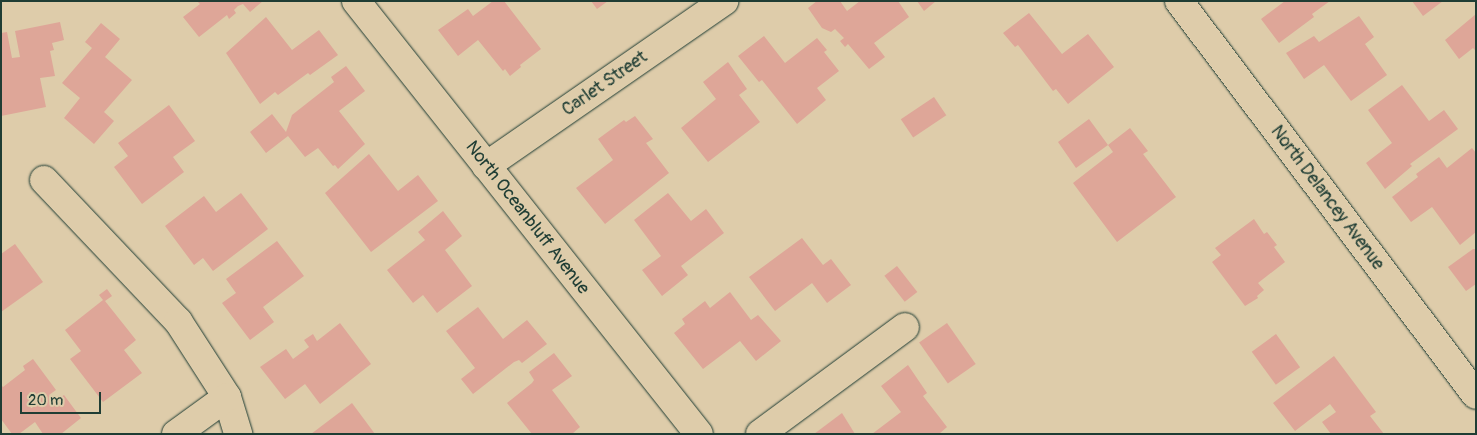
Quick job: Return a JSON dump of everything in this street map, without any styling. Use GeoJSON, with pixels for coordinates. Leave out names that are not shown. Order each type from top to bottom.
{"type":"FeatureCollection","features":[{"type":"Feature","properties":{"kind":"street","name":"North Oceanbluff Avenue"},"geometry":{"type":"LineString","coordinates":[[356,1],[699,434]]}},
{"type":"Feature","properties":{"kind":"street","name":"Carlet Street"},"geometry":{"type":"LineString","coordinates":[[486,166],[724,1]]}},
{"type":"Feature","properties":{"kind":"street","name":"North Delancey Avenue"},"geometry":{"type":"LineString","coordinates":[[1179,1],[1476,395]]}},
{"type":"Feature","properties":{"kind":"street"},"geometry":{"type":"LineString","coordinates":[[44,180],[178,321],[227,397],[238,434]]}},
{"type":"Feature","properties":{"kind":"street"},"geometry":{"type":"LineString","coordinates":[[760,434],[904,327]]}},
{"type":"Feature","properties":{"kind":"street"},"geometry":{"type":"LineString","coordinates":[[176,434],[227,397]]}},
{"type":"Feature","properties":{"kind":"building"},"geometry":{"type":"Polygon","coordinates":[[[197,1],[263,1],[250,12],[243,4],[238,6],[234,10],[236,13],[229,19],[227,15],[199,37],[183,17],[200,4],[197,1]]]}},
{"type":"Feature","properties":{"kind":"building"},"geometry":{"type":"Polygon","coordinates":[[[493,1],[504,1],[541,49],[520,65],[521,67],[510,76],[505,69],[503,71],[478,40],[458,56],[438,30],[468,9],[473,16],[493,1]]]}},
{"type":"Feature","properties":{"kind":"building"},"geometry":{"type":"Polygon","coordinates":[[[591,1],[608,1],[597,9],[591,1]]]}},
{"type":"Feature","properties":{"kind":"building"},"geometry":{"type":"Polygon","coordinates":[[[817,1],[840,1],[847,11],[860,1],[898,1],[909,17],[874,43],[885,57],[869,69],[848,44],[845,47],[840,41],[844,38],[835,29],[831,32],[822,28],[808,8],[817,1]]]}},
{"type":"Feature","properties":{"kind":"building"},"geometry":{"type":"Polygon","coordinates":[[[917,1],[936,1],[924,11],[917,1]]]}},
{"type":"Feature","properties":{"kind":"building"},"geometry":{"type":"Polygon","coordinates":[[[1285,1],[1330,1],[1312,14],[1314,17],[1279,43],[1261,19],[1285,1]]]}},
{"type":"Feature","properties":{"kind":"building"},"geometry":{"type":"Polygon","coordinates":[[[1412,1],[1443,1],[1423,16],[1412,1]]]}},
{"type":"Feature","properties":{"kind":"building"},"geometry":{"type":"Polygon","coordinates":[[[1029,13],[1062,54],[1088,34],[1114,67],[1068,104],[1056,89],[1053,91],[1018,45],[1015,47],[1003,33],[1029,13]]]}},
{"type":"Feature","properties":{"kind":"building"},"geometry":{"type":"Polygon","coordinates":[[[1476,14],[1476,51],[1473,48],[1459,59],[1445,40],[1476,14]]]}},
{"type":"Feature","properties":{"kind":"building"},"geometry":{"type":"Polygon","coordinates":[[[1359,16],[1374,37],[1365,44],[1387,75],[1351,101],[1324,65],[1304,79],[1286,53],[1314,36],[1319,42],[1359,16]]]}},
{"type":"Feature","properties":{"kind":"building"},"geometry":{"type":"Polygon","coordinates":[[[266,17],[292,50],[319,30],[338,55],[310,75],[308,73],[278,95],[275,92],[260,104],[226,53],[266,17]]]}},
{"type":"Feature","properties":{"kind":"building"},"geometry":{"type":"Polygon","coordinates":[[[60,22],[64,40],[52,43],[54,50],[50,51],[55,76],[40,78],[46,107],[1,116],[1,33],[7,32],[12,58],[20,57],[15,31],[60,22]]]}},
{"type":"Feature","properties":{"kind":"building"},"geometry":{"type":"Polygon","coordinates":[[[101,23],[120,39],[105,57],[132,80],[104,112],[114,121],[94,144],[64,118],[80,98],[62,83],[92,48],[85,42],[101,23]]]}},
{"type":"Feature","properties":{"kind":"building"},"geometry":{"type":"Polygon","coordinates":[[[764,36],[785,63],[817,38],[827,50],[824,52],[839,71],[817,88],[826,100],[797,124],[762,80],[759,82],[738,56],[764,36]]]}},
{"type":"Feature","properties":{"kind":"building"},"geometry":{"type":"Polygon","coordinates":[[[728,62],[747,89],[739,95],[760,122],[708,162],[681,128],[716,99],[703,82],[728,62]]]}},
{"type":"Feature","properties":{"kind":"building"},"geometry":{"type":"Polygon","coordinates":[[[346,66],[365,91],[339,111],[365,144],[338,169],[335,165],[333,166],[318,148],[305,157],[288,136],[266,153],[250,132],[272,114],[286,132],[292,115],[334,82],[331,77],[346,66]]]}},
{"type":"Feature","properties":{"kind":"building"},"geometry":{"type":"Polygon","coordinates":[[[1402,85],[1429,121],[1444,110],[1458,129],[1410,164],[1412,166],[1385,189],[1366,163],[1392,143],[1368,110],[1402,85]]]}},
{"type":"Feature","properties":{"kind":"building"},"geometry":{"type":"Polygon","coordinates":[[[934,97],[946,115],[913,138],[901,119],[934,97]]]}},
{"type":"Feature","properties":{"kind":"building"},"geometry":{"type":"Polygon","coordinates":[[[169,105],[195,141],[173,157],[184,172],[142,204],[114,167],[128,156],[118,143],[169,105]]]}},
{"type":"Feature","properties":{"kind":"building"},"geometry":{"type":"Polygon","coordinates":[[[635,116],[653,139],[646,143],[669,173],[605,224],[576,188],[613,160],[598,139],[624,120],[626,122],[635,116]]]}},
{"type":"Feature","properties":{"kind":"building"},"geometry":{"type":"Polygon","coordinates":[[[1089,119],[1108,145],[1076,168],[1058,142],[1089,119]]]}},
{"type":"Feature","properties":{"kind":"building"},"geometry":{"type":"Polygon","coordinates":[[[1130,128],[1148,151],[1143,154],[1176,197],[1117,242],[1073,183],[1113,152],[1108,145],[1130,128]]]}},
{"type":"Feature","properties":{"kind":"building"},"geometry":{"type":"Polygon","coordinates":[[[1472,148],[1476,153],[1476,232],[1460,245],[1432,207],[1411,222],[1392,197],[1418,177],[1416,174],[1439,157],[1447,168],[1472,148]]]}},
{"type":"Feature","properties":{"kind":"building"},"geometry":{"type":"Polygon","coordinates":[[[369,154],[398,191],[418,175],[438,201],[371,252],[325,193],[369,154]]]}},
{"type":"Feature","properties":{"kind":"building"},"geometry":{"type":"Polygon","coordinates":[[[241,193],[268,229],[213,271],[203,258],[194,265],[165,226],[204,196],[216,212],[241,193]]]}},
{"type":"Feature","properties":{"kind":"building"},"geometry":{"type":"Polygon","coordinates":[[[668,193],[691,221],[706,209],[724,233],[681,266],[688,275],[662,296],[642,270],[661,256],[634,220],[668,193]]]}},
{"type":"Feature","properties":{"kind":"building"},"geometry":{"type":"Polygon","coordinates":[[[443,211],[462,236],[445,250],[472,286],[437,313],[423,295],[413,303],[387,270],[425,240],[418,232],[443,211]]]}},
{"type":"Feature","properties":{"kind":"building"},"geometry":{"type":"Polygon","coordinates":[[[1254,219],[1264,234],[1267,232],[1277,245],[1274,247],[1285,262],[1258,283],[1264,290],[1257,296],[1258,298],[1245,306],[1212,262],[1221,255],[1215,248],[1254,219]]]}},
{"type":"Feature","properties":{"kind":"building"},"geometry":{"type":"Polygon","coordinates":[[[802,238],[823,265],[831,259],[851,285],[827,303],[812,283],[775,311],[749,277],[802,238]]]}},
{"type":"Feature","properties":{"kind":"building"},"geometry":{"type":"Polygon","coordinates":[[[277,241],[304,276],[263,307],[274,322],[250,340],[222,303],[236,293],[226,279],[277,241]]]}},
{"type":"Feature","properties":{"kind":"building"},"geometry":{"type":"Polygon","coordinates":[[[15,244],[43,282],[1,312],[1,254],[15,244]]]}},
{"type":"Feature","properties":{"kind":"building"},"geometry":{"type":"Polygon","coordinates":[[[1473,249],[1476,249],[1476,284],[1466,291],[1448,267],[1473,249]]]}},
{"type":"Feature","properties":{"kind":"building"},"geometry":{"type":"Polygon","coordinates":[[[897,266],[917,292],[905,302],[884,276],[897,266]]]}},
{"type":"Feature","properties":{"kind":"building"},"geometry":{"type":"Polygon","coordinates":[[[107,289],[112,296],[105,301],[136,340],[124,350],[142,373],[103,402],[70,359],[81,351],[65,330],[103,300],[99,295],[107,289]]]}},
{"type":"Feature","properties":{"kind":"building"},"geometry":{"type":"Polygon","coordinates":[[[730,292],[751,320],[758,315],[781,341],[756,361],[740,341],[703,369],[674,333],[685,324],[682,319],[705,301],[710,308],[730,292]]]}},
{"type":"Feature","properties":{"kind":"building"},"geometry":{"type":"Polygon","coordinates":[[[478,307],[503,339],[527,320],[547,344],[522,363],[519,360],[514,362],[473,394],[461,379],[475,368],[446,331],[478,307]]]}},
{"type":"Feature","properties":{"kind":"building"},"geometry":{"type":"Polygon","coordinates":[[[340,323],[371,364],[320,404],[305,384],[285,399],[260,367],[286,349],[293,359],[309,347],[304,340],[313,334],[317,341],[340,323]]]}},
{"type":"Feature","properties":{"kind":"building"},"geometry":{"type":"Polygon","coordinates":[[[947,323],[976,364],[948,383],[919,343],[947,323]]]}},
{"type":"Feature","properties":{"kind":"building"},"geometry":{"type":"Polygon","coordinates":[[[1276,334],[1300,367],[1276,385],[1252,352],[1276,334]]]}},
{"type":"Feature","properties":{"kind":"building"},"geometry":{"type":"Polygon","coordinates":[[[554,353],[572,376],[552,390],[580,427],[572,434],[532,434],[507,403],[532,383],[534,380],[529,372],[554,353]]]}},
{"type":"Feature","properties":{"kind":"building"},"geometry":{"type":"Polygon","coordinates":[[[1334,356],[1376,412],[1370,416],[1384,434],[1331,434],[1322,422],[1336,412],[1330,404],[1295,431],[1273,403],[1334,356]]]}},
{"type":"Feature","properties":{"kind":"building"},"geometry":{"type":"Polygon","coordinates":[[[33,359],[56,390],[49,395],[54,402],[64,395],[81,418],[61,434],[43,434],[35,422],[19,434],[12,434],[1,419],[1,385],[3,387],[25,370],[23,366],[33,359]]]}},
{"type":"Feature","properties":{"kind":"building"},"geometry":{"type":"Polygon","coordinates":[[[908,365],[927,393],[923,396],[947,427],[939,434],[872,434],[901,412],[881,386],[908,365]]]}},
{"type":"Feature","properties":{"kind":"building"},"geometry":{"type":"Polygon","coordinates":[[[352,403],[375,434],[311,434],[352,403]]]}},
{"type":"Feature","properties":{"kind":"building"},"geometry":{"type":"Polygon","coordinates":[[[842,413],[855,434],[814,434],[842,413]]]}}]}
